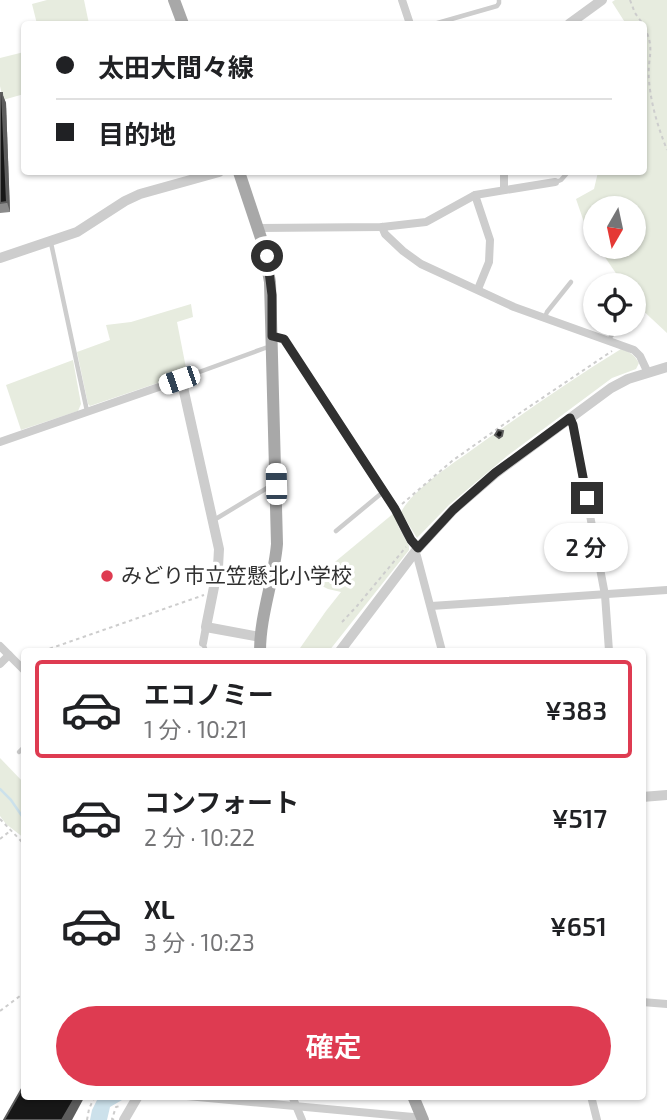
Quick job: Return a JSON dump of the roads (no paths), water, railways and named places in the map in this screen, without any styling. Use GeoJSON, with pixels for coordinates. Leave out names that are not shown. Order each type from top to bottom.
{"type":"FeatureCollection","features":[{"type":"Feature","properties":{"kind":"main road"},"geometry":{"type":"LineString","coordinates":[[174,0],[182,21]]}},
{"type":"Feature","properties":{"kind":"main road"},"geometry":{"type":"LineString","coordinates":[[240,175],[267,256],[273,342],[277,532],[275,561],[260,648]]}},
{"type":"Feature","properties":{"kind":"main road"},"geometry":{"type":"LineString","coordinates":[[415,1100],[427,1119]]}},
{"type":"Feature","properties":{"kind":"street"},"geometry":{"type":"LineString","coordinates":[[402,0],[409,21]]}},
{"type":"Feature","properties":{"kind":"street"},"geometry":{"type":"LineString","coordinates":[[574,21],[597,2]]}},
{"type":"Feature","properties":{"kind":"street"},"geometry":{"type":"LineString","coordinates":[[0,258],[51,242],[86,227],[140,194],[208,175]]}},
{"type":"Feature","properties":{"kind":"street"},"geometry":{"type":"LineString","coordinates":[[504,175],[504,190]]}},
{"type":"Feature","properties":{"kind":"street"},"geometry":{"type":"LineString","coordinates":[[259,228],[417,225],[475,195],[555,182]]}},
{"type":"Feature","properties":{"kind":"street"},"geometry":{"type":"LineString","coordinates":[[475,195],[490,240],[489,262],[478,289]]}},
{"type":"Feature","properties":{"kind":"street"},"geometry":{"type":"LineString","coordinates":[[382,227],[403,251],[421,264],[514,307],[637,353],[648,373]]}},
{"type":"Feature","properties":{"kind":"street"},"geometry":{"type":"LineString","coordinates":[[342,648],[414,550],[453,510],[495,473],[611,388],[628,379],[667,367]]}},
{"type":"Feature","properties":{"kind":"street"},"geometry":{"type":"LineString","coordinates":[[0,443],[179,380],[183,387],[220,557],[204,647]]}},
{"type":"Feature","properties":{"kind":"street"},"geometry":{"type":"LineString","coordinates":[[315,386],[384,491],[411,540],[441,648]]}},
{"type":"Feature","properties":{"kind":"street"},"geometry":{"type":"LineString","coordinates":[[570,418],[605,595],[609,648]]}},
{"type":"Feature","properties":{"kind":"street"},"geometry":{"type":"LineString","coordinates":[[431,606],[667,590]]}},
{"type":"Feature","properties":{"kind":"street"},"geometry":{"type":"LineString","coordinates":[[206,627],[260,637]]}},
{"type":"Feature","properties":{"kind":"street"},"geometry":{"type":"LineString","coordinates":[[0,646],[21,667]]}},
{"type":"Feature","properties":{"kind":"street"},"geometry":{"type":"LineString","coordinates":[[0,664],[9,655]]}},
{"type":"Feature","properties":{"kind":"street"},"geometry":{"type":"LineString","coordinates":[[646,797],[667,795]]}},
{"type":"Feature","properties":{"kind":"street"},"geometry":{"type":"LineString","coordinates":[[646,1002],[667,1004]]}},
{"type":"Feature","properties":{"kind":"street"},"geometry":{"type":"LineString","coordinates":[[124,1114],[135,1100]]}},
{"type":"Feature","properties":{"kind":"street"},"geometry":{"type":"LineString","coordinates":[[231,1100],[427,1119]]}},
{"type":"Feature","properties":{"kind":"street"},"geometry":{"type":"LineString","coordinates":[[294,1100],[302,1120]]}},
{"type":"Feature","properties":{"kind":"street"},"geometry":{"type":"LineString","coordinates":[[591,1100],[597,1120]]}},
{"type":"Feature","properties":{"kind":"lane"},"geometry":{"type":"LineString","coordinates":[[444,21],[497,6],[499,0]]}},
{"type":"Feature","properties":{"kind":"lane"},"geometry":{"type":"LineString","coordinates":[[555,182],[565,175]]}},
{"type":"Feature","properties":{"kind":"lane"},"geometry":{"type":"LineString","coordinates":[[51,242],[87,411]]}},
{"type":"Feature","properties":{"kind":"lane"},"geometry":{"type":"LineString","coordinates":[[545,318],[570,282]]}},
{"type":"Feature","properties":{"kind":"lane"},"geometry":{"type":"LineString","coordinates":[[611,336],[613,343]]}},
{"type":"Feature","properties":{"kind":"lane"},"geometry":{"type":"LineString","coordinates":[[179,380],[284,339],[315,386]]}},
{"type":"Feature","properties":{"kind":"lane"},"geometry":{"type":"LineString","coordinates":[[214,521],[276,481]]}},
{"type":"Feature","properties":{"kind":"lane"},"geometry":{"type":"LineString","coordinates":[[336,530],[384,491]]}},
{"type":"Feature","properties":{"kind":"water"},"geometry":{"type":"Polygon","coordinates":[[[97,1100],[122,1100],[110,1107],[107,1120],[90,1120],[97,1100]]]}},
{"type":"Feature","properties":{"kind":"waterway"},"geometry":{"type":"LineString","coordinates":[[0,789],[21,815]]}},
{"type":"Feature","properties":{"kind":"place","name":"みどり市立笠懸北小学校"},"geometry":{"type":"Point","coordinates":[107,576]}}]}
